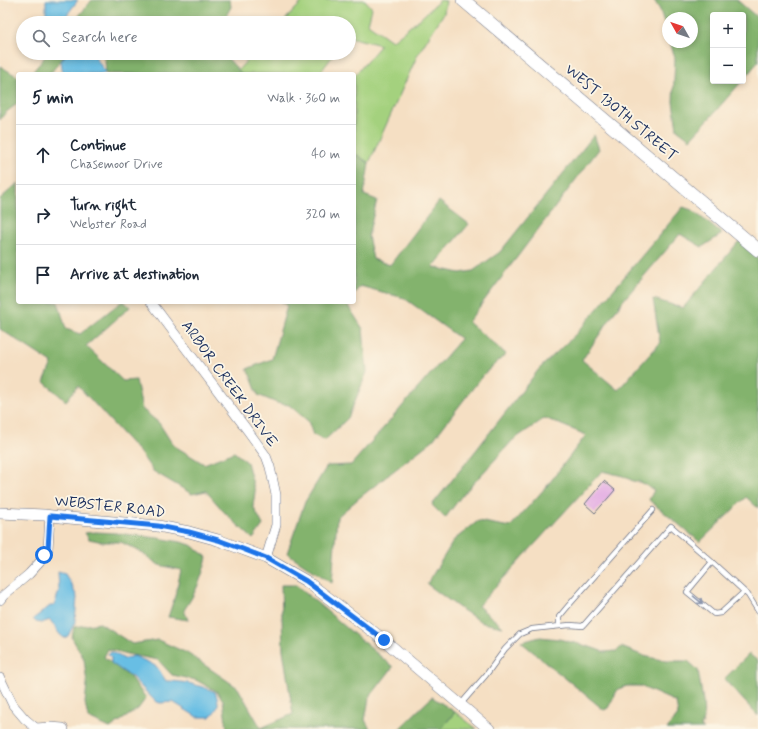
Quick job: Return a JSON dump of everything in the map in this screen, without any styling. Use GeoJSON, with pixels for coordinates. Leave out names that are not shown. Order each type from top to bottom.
{"type":"FeatureCollection","features":[{"type":"Feature","properties":{"kind":"main road","name":"WEST 130TH STREET"},"geometry":{"type":"LineString","coordinates":[[463,0],[758,250]]}},
{"type":"Feature","properties":{"kind":"street","name":"ARBOR CREEK DRIVE"},"geometry":{"type":"LineString","coordinates":[[153,304],[266,456],[276,495],[276,525],[266,558]]}},
{"type":"Feature","properties":{"kind":"street","name":"WEBSTER ROAD"},"geometry":{"type":"LineString","coordinates":[[0,512],[158,526],[189,532],[218,540],[266,558],[306,581],[384,640],[489,729]]}},
{"type":"Feature","properties":{"kind":"street"},"geometry":{"type":"LineString","coordinates":[[0,600],[29,574],[40,562],[48,549],[50,516]]}},
{"type":"Feature","properties":{"kind":"street"},"geometry":{"type":"LineString","coordinates":[[0,678],[13,705],[36,729],[50,727],[64,729]]}},
{"type":"Feature","properties":{"kind":"lane"},"geometry":{"type":"LineString","coordinates":[[559,626],[560,617],[569,605],[652,510]]}},
{"type":"Feature","properties":{"kind":"lane"},"geometry":{"type":"LineString","coordinates":[[460,705],[520,634],[532,629],[570,625],[583,626],[672,526],[748,595],[758,611]]}},
{"type":"Feature","properties":{"kind":"lane"},"geometry":{"type":"LineString","coordinates":[[712,562],[687,592],[714,614],[721,613],[744,592]]}},
{"type":"Feature","properties":{"kind":"green space"},"geometry":{"type":"Polygon","coordinates":[[[92,0],[230,0],[231,7],[226,16],[79,16],[92,0]]]}},
{"type":"Feature","properties":{"kind":"green space"},"geometry":{"type":"Polygon","coordinates":[[[304,0],[365,0],[372,8],[368,24],[392,41],[440,0],[446,1],[444,13],[418,54],[369,163],[356,154],[356,74],[381,45],[356,39],[356,16],[289,16],[304,0]]]}},
{"type":"Feature","properties":{"kind":"green space"},"geometry":{"type":"Polygon","coordinates":[[[654,0],[737,0],[758,18],[758,62],[746,76],[746,12],[710,12],[710,84],[739,84],[690,139],[677,129],[673,102],[675,58],[672,48],[698,48],[698,12],[662,12],[662,16],[654,0]]]}},
{"type":"Feature","properties":{"kind":"green space"},"geometry":{"type":"Polygon","coordinates":[[[42,60],[61,60],[52,72],[33,72],[42,60]]]}},
{"type":"Feature","properties":{"kind":"green space"},"geometry":{"type":"Polygon","coordinates":[[[105,60],[229,60],[240,72],[106,72],[105,60]]]}},
{"type":"Feature","properties":{"kind":"green space"},"geometry":{"type":"Polygon","coordinates":[[[247,60],[330,60],[321,72],[240,72],[238,70],[247,60]]]}},
{"type":"Feature","properties":{"kind":"green space"},"geometry":{"type":"Polygon","coordinates":[[[0,66],[16,76],[16,105],[5,113],[0,120],[0,66]]]}},
{"type":"Feature","properties":{"kind":"green space"},"geometry":{"type":"Polygon","coordinates":[[[594,135],[599,149],[468,322],[506,354],[483,375],[433,440],[337,517],[332,583],[287,553],[305,502],[327,466],[351,465],[461,339],[404,298],[360,286],[356,291],[356,154],[369,163],[364,195],[377,200],[368,236],[373,259],[390,265],[439,201],[469,224],[433,267],[460,273],[473,271],[500,252],[594,135]]]}},
{"type":"Feature","properties":{"kind":"green space"},"geometry":{"type":"Polygon","coordinates":[[[16,185],[16,304],[59,304],[66,329],[80,334],[118,304],[127,304],[130,307],[86,346],[123,381],[136,380],[142,409],[159,423],[173,445],[204,464],[234,452],[247,462],[255,492],[253,506],[263,525],[253,539],[225,513],[206,491],[192,494],[153,471],[140,453],[78,386],[66,401],[44,382],[52,363],[0,329],[0,199],[16,185]]]}},
{"type":"Feature","properties":{"kind":"green space"},"geometry":{"type":"Polygon","coordinates":[[[683,207],[692,210],[722,234],[702,247],[680,234],[621,303],[582,360],[618,390],[660,343],[653,299],[683,308],[739,241],[758,258],[758,508],[746,497],[700,542],[649,500],[654,490],[640,482],[602,471],[478,606],[503,627],[483,623],[427,584],[454,540],[478,521],[510,527],[547,486],[586,435],[545,418],[513,440],[460,498],[445,518],[432,505],[539,369],[577,333],[683,207]]]}},
{"type":"Feature","properties":{"kind":"green space"},"geometry":{"type":"Polygon","coordinates":[[[284,304],[347,304],[363,329],[367,372],[348,418],[325,440],[313,435],[308,421],[289,405],[277,403],[258,395],[247,369],[272,359],[287,306],[284,304]]]}},
{"type":"Feature","properties":{"kind":"green space"},"geometry":{"type":"Polygon","coordinates":[[[85,533],[116,533],[181,542],[191,545],[207,557],[198,585],[184,610],[188,620],[168,617],[181,570],[159,565],[139,551],[121,542],[103,542],[89,539],[85,533]]]}},
{"type":"Feature","properties":{"kind":"green space"},"geometry":{"type":"Polygon","coordinates":[[[281,585],[296,585],[393,667],[369,698],[365,720],[370,729],[227,729],[223,700],[216,691],[196,680],[172,675],[158,660],[108,649],[104,657],[130,677],[146,698],[138,709],[110,728],[88,718],[85,703],[87,684],[84,659],[72,638],[74,627],[100,623],[132,644],[158,640],[187,653],[238,688],[261,728],[293,714],[283,650],[281,585]]]}},
{"type":"Feature","properties":{"kind":"green space"},"geometry":{"type":"Polygon","coordinates":[[[540,637],[559,639],[604,652],[617,651],[621,647],[644,656],[666,661],[688,661],[698,670],[704,719],[701,727],[704,729],[667,729],[678,715],[676,702],[640,686],[627,686],[618,689],[608,708],[604,710],[521,642],[540,637]]]}},
{"type":"Feature","properties":{"kind":"green space"},"geometry":{"type":"Polygon","coordinates":[[[749,654],[758,661],[758,716],[724,679],[749,654]]]}},
{"type":"Feature","properties":{"kind":"green space"},"geometry":{"type":"Polygon","coordinates":[[[432,697],[455,712],[441,729],[399,729],[432,697]]]}},
{"type":"Feature","properties":{"kind":"green space"},"geometry":{"type":"Polygon","coordinates":[[[455,712],[477,729],[441,729],[455,712]]]}},
{"type":"Feature","properties":{"kind":"water"},"geometry":{"type":"Polygon","coordinates":[[[46,0],[78,0],[66,16],[45,16],[46,15],[46,0]]]}},
{"type":"Feature","properties":{"kind":"water"},"geometry":{"type":"Polygon","coordinates":[[[97,60],[105,72],[63,72],[61,61],[97,60]]]}},
{"type":"Feature","properties":{"kind":"water"},"geometry":{"type":"Polygon","coordinates":[[[58,572],[65,574],[77,597],[75,622],[68,636],[64,638],[50,620],[41,623],[36,622],[33,619],[50,606],[54,606],[59,591],[58,572]]]}},
{"type":"Feature","properties":{"kind":"water"},"geometry":{"type":"Polygon","coordinates":[[[112,652],[124,659],[134,656],[150,663],[157,667],[166,681],[191,684],[215,692],[218,700],[217,708],[210,717],[197,717],[173,702],[160,703],[155,701],[132,677],[111,663],[111,657],[108,654],[112,652]]]}},
{"type":"Feature","properties":{"kind":"building"},"geometry":{"type":"Polygon","coordinates":[[[604,481],[615,490],[595,513],[585,504],[604,481]]]}},
{"type":"Feature","properties":{"kind":"route"},"geometry":{"type":"LineString","coordinates":[[44,555],[48,549],[50,516],[158,526],[189,532],[218,540],[266,558],[306,581],[384,640]]}}]}
